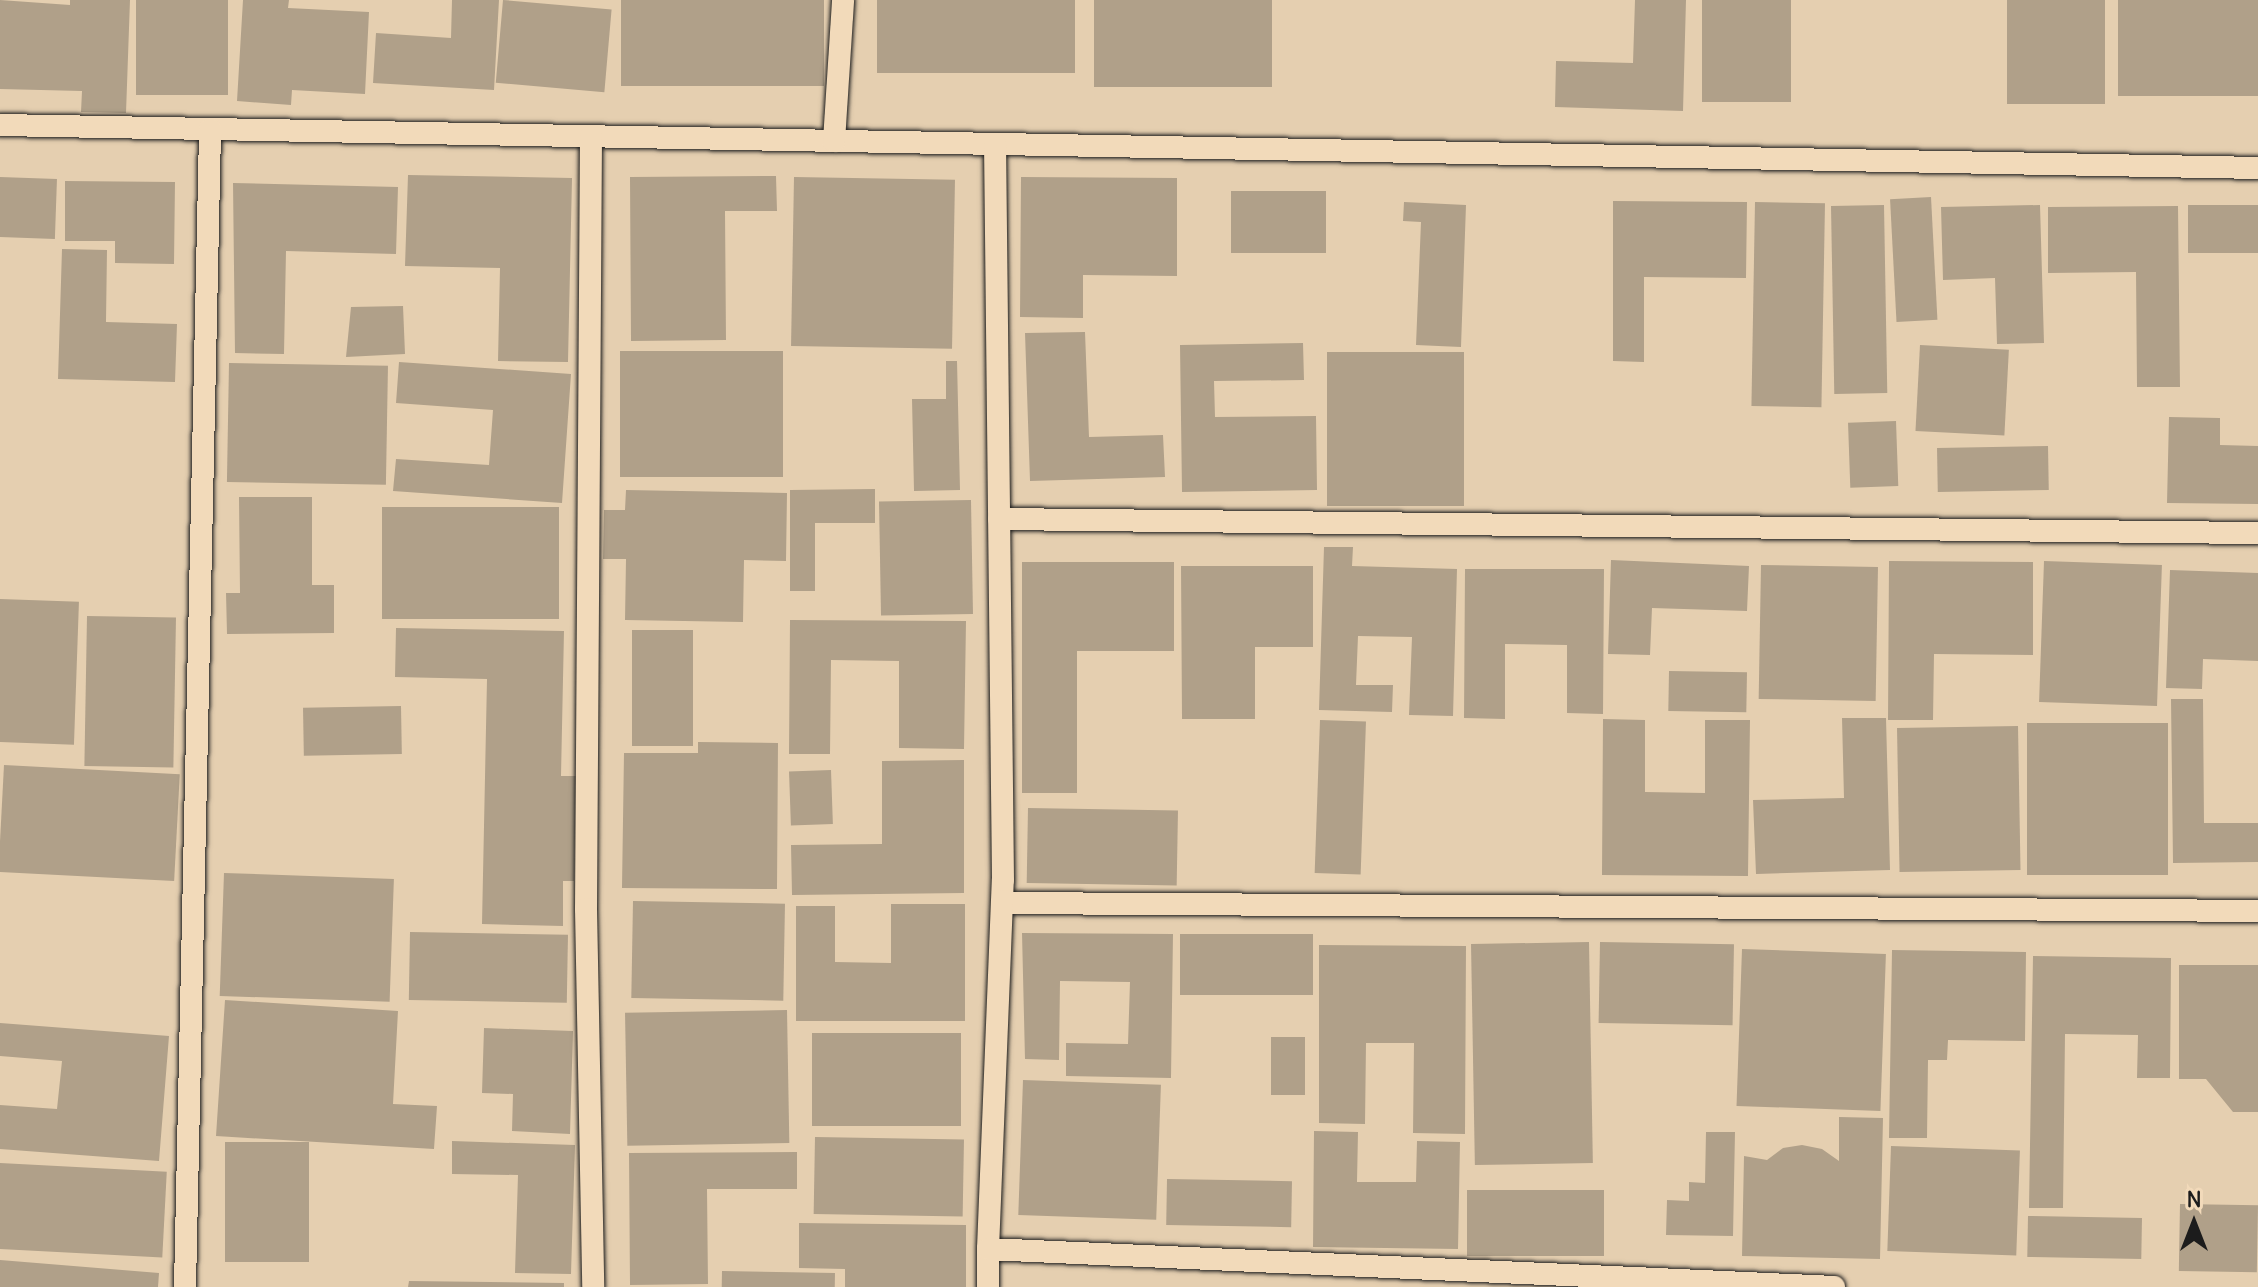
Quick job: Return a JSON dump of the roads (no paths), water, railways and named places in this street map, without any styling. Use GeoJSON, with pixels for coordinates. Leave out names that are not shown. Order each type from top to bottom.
{"type":"FeatureCollection","features":[{"type":"Feature","properties":{"kind":"lane"},"geometry":{"type":"LineString","coordinates":[[834,141],[843,0]]}},
{"type":"Feature","properties":{"kind":"lane"},"geometry":{"type":"LineString","coordinates":[[0,125],[2258,168]]}},
{"type":"Feature","properties":{"kind":"lane"},"geometry":{"type":"LineString","coordinates":[[185,1287],[210,129]]}},
{"type":"Feature","properties":{"kind":"lane"},"geometry":{"type":"LineString","coordinates":[[591,136],[586,909],[593,1287]]}},
{"type":"Feature","properties":{"kind":"lane"},"geometry":{"type":"LineString","coordinates":[[988,1287],[1002,903],[995,144]]}},
{"type":"Feature","properties":{"kind":"lane"},"geometry":{"type":"LineString","coordinates":[[999,519],[2258,533]]}},
{"type":"Feature","properties":{"kind":"lane"},"geometry":{"type":"LineString","coordinates":[[1002,903],[2258,911]]}},
{"type":"Feature","properties":{"kind":"lane"},"geometry":{"type":"LineString","coordinates":[[988,1249],[1834,1287]]}}]}
